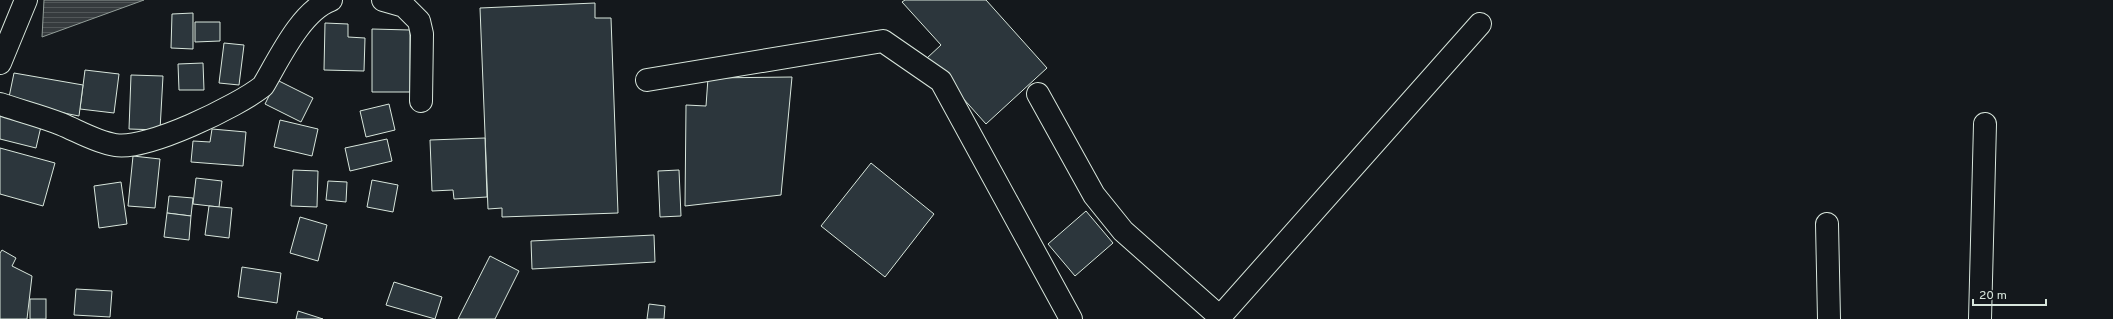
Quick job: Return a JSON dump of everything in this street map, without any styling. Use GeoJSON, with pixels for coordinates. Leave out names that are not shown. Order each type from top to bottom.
{"type":"FeatureCollection","features":[{"type":"Feature","properties":{"kind":"street"},"geometry":{"type":"LineString","coordinates":[[0,63],[26,0]]}},
{"type":"Feature","properties":{"kind":"street"},"geometry":{"type":"LineString","coordinates":[[0,104],[59,123],[116,146],[149,141],[196,123],[253,94],[263,86],[307,17],[321,4],[331,0]]}},
{"type":"Feature","properties":{"kind":"street"},"geometry":{"type":"LineString","coordinates":[[383,0],[404,6],[419,21],[422,34],[421,101]]}},
{"type":"Feature","properties":{"kind":"street"},"geometry":{"type":"LineString","coordinates":[[1038,94],[1094,195],[1124,231],[1219,318],[1480,24]]}},
{"type":"Feature","properties":{"kind":"street"},"geometry":{"type":"LineString","coordinates":[[647,80],[882,41],[941,81],[1071,319]]}},
{"type":"Feature","properties":{"kind":"street"},"geometry":{"type":"LineString","coordinates":[[1980,319],[1985,124]]}},
{"type":"Feature","properties":{"kind":"street"},"geometry":{"type":"LineString","coordinates":[[1827,224],[1829,319]]}},
{"type":"Feature","properties":{"kind":"shaded area"},"geometry":{"type":"Polygon","coordinates":[[[44,0],[144,0],[42,37],[44,0]]]}},
{"type":"Feature","properties":{"kind":"building"},"geometry":{"type":"Polygon","coordinates":[[[905,0],[986,0],[1047,68],[986,124],[927,58],[941,45],[902,2],[905,0]]]}},
{"type":"Feature","properties":{"kind":"building"},"geometry":{"type":"Polygon","coordinates":[[[595,3],[595,18],[611,18],[618,213],[502,217],[502,208],[488,209],[480,8],[595,3]]]}},
{"type":"Feature","properties":{"kind":"building"},"geometry":{"type":"Polygon","coordinates":[[[193,13],[193,49],[171,48],[172,14],[193,13]]]}},
{"type":"Feature","properties":{"kind":"building"},"geometry":{"type":"Polygon","coordinates":[[[195,22],[220,22],[220,41],[195,42],[195,22]]]}},
{"type":"Feature","properties":{"kind":"building"},"geometry":{"type":"Polygon","coordinates":[[[325,23],[348,24],[348,37],[365,38],[364,71],[324,70],[325,23]]]}},
{"type":"Feature","properties":{"kind":"building"},"geometry":{"type":"Polygon","coordinates":[[[372,29],[410,30],[410,92],[372,92],[372,29]]]}},
{"type":"Feature","properties":{"kind":"building"},"geometry":{"type":"Polygon","coordinates":[[[224,43],[244,45],[239,85],[219,83],[224,43]]]}},
{"type":"Feature","properties":{"kind":"building"},"geometry":{"type":"Polygon","coordinates":[[[203,63],[204,90],[179,90],[178,64],[203,63]]]}},
{"type":"Feature","properties":{"kind":"building"},"geometry":{"type":"Polygon","coordinates":[[[85,70],[119,74],[114,113],[80,109],[85,70]]]}},
{"type":"Feature","properties":{"kind":"building"},"geometry":{"type":"Polygon","coordinates":[[[14,73],[83,85],[79,116],[8,102],[14,73]]]}},
{"type":"Feature","properties":{"kind":"building"},"geometry":{"type":"Polygon","coordinates":[[[131,75],[163,76],[160,130],[129,129],[131,75]]]}},
{"type":"Feature","properties":{"kind":"building"},"geometry":{"type":"Polygon","coordinates":[[[792,77],[781,195],[685,206],[686,105],[706,106],[708,78],[792,77]]]}},
{"type":"Feature","properties":{"kind":"building"},"geometry":{"type":"Polygon","coordinates":[[[277,80],[313,98],[301,122],[265,104],[277,80]]]}},
{"type":"Feature","properties":{"kind":"building"},"geometry":{"type":"Polygon","coordinates":[[[389,104],[395,130],[366,137],[360,111],[389,104]]]}},
{"type":"Feature","properties":{"kind":"building"},"geometry":{"type":"Polygon","coordinates":[[[0,112],[42,122],[36,148],[0,139],[0,112]]]}},
{"type":"Feature","properties":{"kind":"building"},"geometry":{"type":"Polygon","coordinates":[[[280,120],[318,129],[312,156],[274,147],[280,120]]]}},
{"type":"Feature","properties":{"kind":"building"},"geometry":{"type":"Polygon","coordinates":[[[212,129],[246,132],[243,166],[191,162],[193,141],[210,142],[212,129]]]}},
{"type":"Feature","properties":{"kind":"building"},"geometry":{"type":"Polygon","coordinates":[[[485,138],[487,197],[454,199],[453,190],[432,191],[430,140],[485,138]]]}},
{"type":"Feature","properties":{"kind":"building"},"geometry":{"type":"Polygon","coordinates":[[[387,139],[392,161],[350,171],[345,148],[387,139]]]}},
{"type":"Feature","properties":{"kind":"building"},"geometry":{"type":"Polygon","coordinates":[[[0,148],[55,163],[43,206],[0,194],[0,148]]]}},
{"type":"Feature","properties":{"kind":"building"},"geometry":{"type":"Polygon","coordinates":[[[133,156],[160,159],[155,208],[128,206],[133,156]]]}},
{"type":"Feature","properties":{"kind":"building"},"geometry":{"type":"Polygon","coordinates":[[[871,163],[934,214],[885,277],[821,226],[871,163]]]}},
{"type":"Feature","properties":{"kind":"building"},"geometry":{"type":"Polygon","coordinates":[[[293,170],[318,171],[317,207],[291,206],[293,170]]]}},
{"type":"Feature","properties":{"kind":"building"},"geometry":{"type":"Polygon","coordinates":[[[679,170],[681,216],[660,217],[658,171],[679,170]]]}},
{"type":"Feature","properties":{"kind":"building"},"geometry":{"type":"Polygon","coordinates":[[[196,178],[222,181],[219,207],[193,204],[196,178]]]}},
{"type":"Feature","properties":{"kind":"building"},"geometry":{"type":"Polygon","coordinates":[[[372,180],[398,185],[393,212],[367,207],[372,180]]]}},
{"type":"Feature","properties":{"kind":"building"},"geometry":{"type":"Polygon","coordinates":[[[328,181],[347,182],[346,202],[326,200],[328,181]]]}},
{"type":"Feature","properties":{"kind":"building"},"geometry":{"type":"Polygon","coordinates":[[[121,182],[127,224],[99,228],[94,186],[121,182]]]}},
{"type":"Feature","properties":{"kind":"building"},"geometry":{"type":"Polygon","coordinates":[[[169,196],[193,198],[191,216],[167,213],[169,196]]]}},
{"type":"Feature","properties":{"kind":"building"},"geometry":{"type":"Polygon","coordinates":[[[209,206],[232,208],[229,238],[205,235],[209,206]]]}},
{"type":"Feature","properties":{"kind":"building"},"geometry":{"type":"Polygon","coordinates":[[[1086,211],[1113,243],[1075,276],[1048,244],[1086,211]]]}},
{"type":"Feature","properties":{"kind":"building"},"geometry":{"type":"Polygon","coordinates":[[[167,213],[191,216],[189,240],[164,237],[167,213]]]}},
{"type":"Feature","properties":{"kind":"building"},"geometry":{"type":"Polygon","coordinates":[[[300,217],[327,225],[318,261],[290,253],[300,217]]]}},
{"type":"Feature","properties":{"kind":"building"},"geometry":{"type":"Polygon","coordinates":[[[654,235],[655,262],[532,269],[531,241],[654,235]]]}},
{"type":"Feature","properties":{"kind":"building"},"geometry":{"type":"Polygon","coordinates":[[[2,250],[16,258],[12,266],[32,276],[27,319],[0,319],[0,253],[2,250]]]}},
{"type":"Feature","properties":{"kind":"building"},"geometry":{"type":"Polygon","coordinates":[[[490,256],[519,271],[495,319],[458,319],[490,256]]]}},
{"type":"Feature","properties":{"kind":"building"},"geometry":{"type":"Polygon","coordinates":[[[242,267],[281,273],[277,303],[238,297],[242,267]]]}},
{"type":"Feature","properties":{"kind":"building"},"geometry":{"type":"Polygon","coordinates":[[[394,282],[442,297],[435,319],[386,305],[394,282]]]}},
{"type":"Feature","properties":{"kind":"building"},"geometry":{"type":"Polygon","coordinates":[[[76,289],[112,291],[110,317],[74,315],[76,289]]]}},
{"type":"Feature","properties":{"kind":"building"},"geometry":{"type":"Polygon","coordinates":[[[30,299],[46,299],[46,319],[30,319],[30,299]]]}},
{"type":"Feature","properties":{"kind":"building"},"geometry":{"type":"Polygon","coordinates":[[[649,304],[665,306],[664,319],[647,319],[649,304]]]}},
{"type":"Feature","properties":{"kind":"building"},"geometry":{"type":"Polygon","coordinates":[[[298,311],[323,319],[296,319],[298,311]]]}}]}
